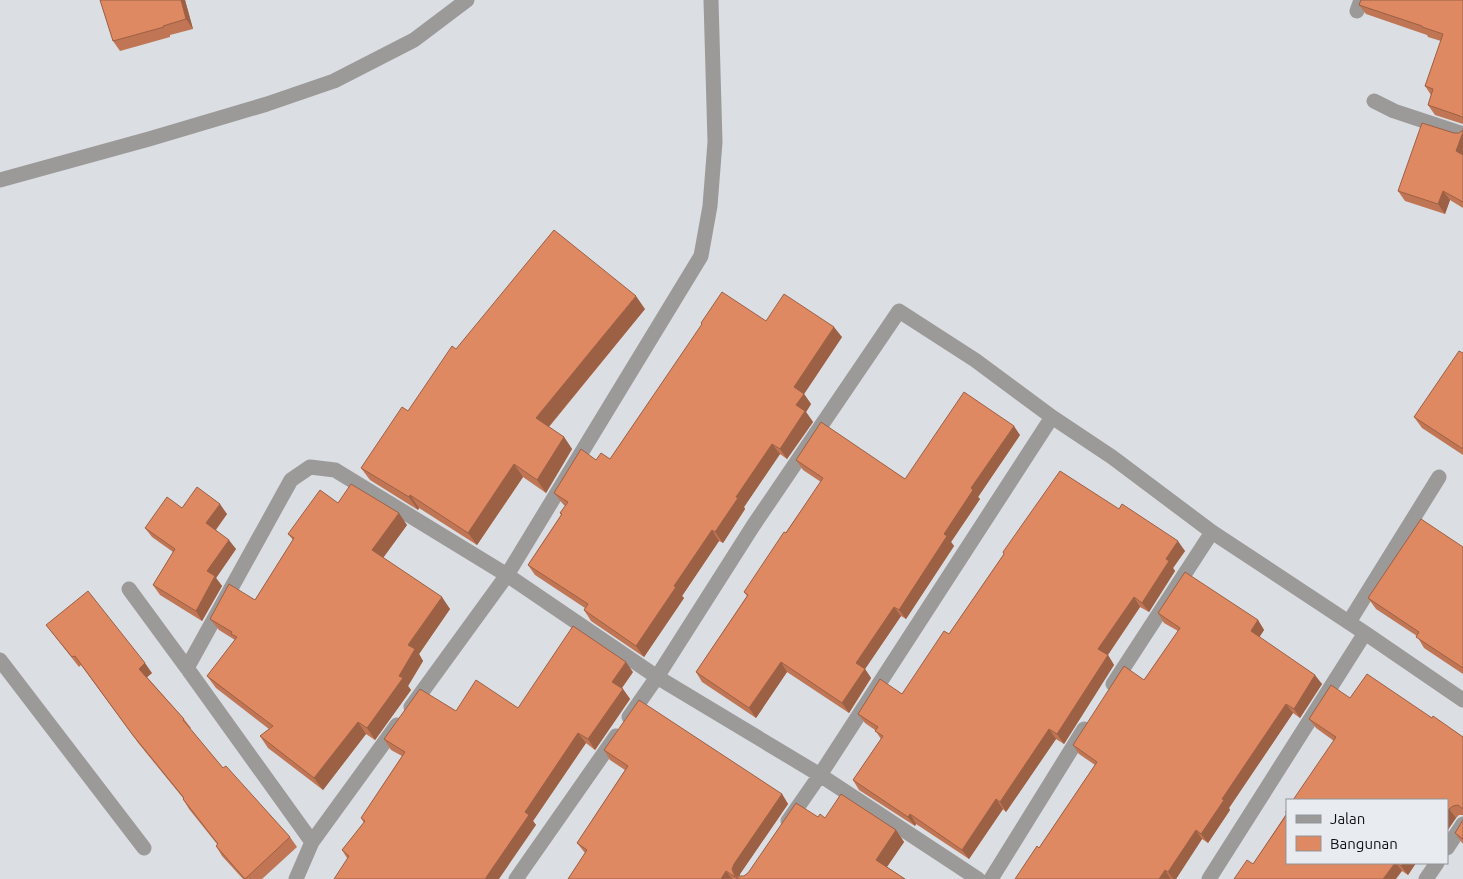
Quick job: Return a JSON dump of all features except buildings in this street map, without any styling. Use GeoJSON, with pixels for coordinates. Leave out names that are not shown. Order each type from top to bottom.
{"type":"FeatureCollection","features":[{"type":"Feature","properties":{"kind":"street"},"geometry":{"type":"LineString","coordinates":[[0,180],[149,139],[267,104],[334,81],[414,40],[466,0]]}},
{"type":"Feature","properties":{"kind":"street"},"geometry":{"type":"LineString","coordinates":[[296,879],[312,842],[507,575],[701,256],[710,206],[715,142],[711,0]]}},
{"type":"Feature","properties":{"kind":"street"},"geometry":{"type":"LineString","coordinates":[[1374,101],[1394,112],[1463,134]]}},
{"type":"Feature","properties":{"kind":"street"},"geometry":{"type":"LineString","coordinates":[[516,879],[657,677],[753,526],[899,311],[975,360],[1112,457],[1212,532],[1463,700]]}},
{"type":"Feature","properties":{"kind":"street"},"geometry":{"type":"LineString","coordinates":[[781,831],[820,775],[1052,416]]}},
{"type":"Feature","properties":{"kind":"street"},"geometry":{"type":"LineString","coordinates":[[187,668],[291,480],[310,467],[335,470],[507,575],[657,677],[820,775],[978,879]]}},
{"type":"Feature","properties":{"kind":"street"},"geometry":{"type":"LineString","coordinates":[[1349,622],[1439,477]]}},
{"type":"Feature","properties":{"kind":"street"},"geometry":{"type":"LineString","coordinates":[[1104,699],[1212,532]]}},
{"type":"Feature","properties":{"kind":"street"},"geometry":{"type":"LineString","coordinates":[[129,589],[312,842]]}},
{"type":"Feature","properties":{"kind":"street"},"geometry":{"type":"LineString","coordinates":[[1209,879],[1365,633]]}},
{"type":"Feature","properties":{"kind":"street"},"geometry":{"type":"LineString","coordinates":[[0,660],[144,848]]}},
{"type":"Feature","properties":{"kind":"street"},"geometry":{"type":"LineString","coordinates":[[991,879],[1093,716]]}},
{"type":"Feature","properties":{"kind":"street"},"geometry":{"type":"LineString","coordinates":[[1448,846],[1463,824]]}},
{"type":"Feature","properties":{"kind":"street"},"geometry":{"type":"LineString","coordinates":[[1426,879],[1436,864]]}}]}
